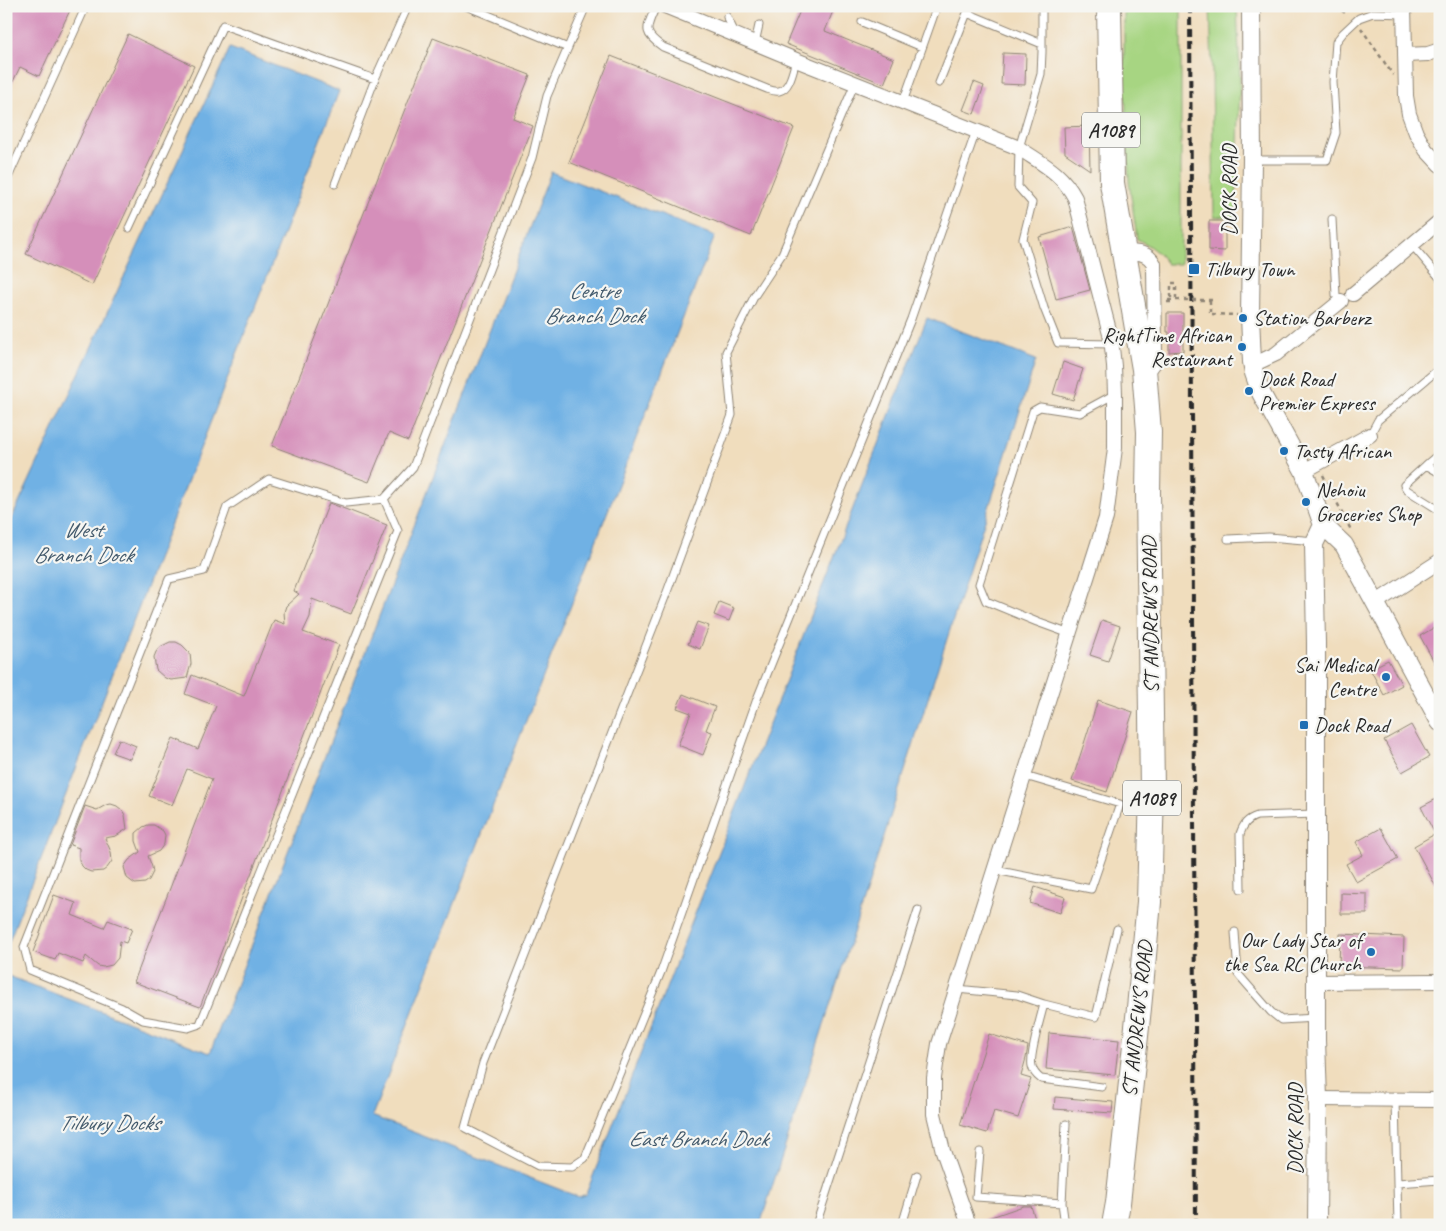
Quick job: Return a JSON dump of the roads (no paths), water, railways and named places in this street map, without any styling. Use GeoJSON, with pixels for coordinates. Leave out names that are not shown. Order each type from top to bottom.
{"type":"FeatureCollection","features":[{"type":"Feature","properties":{"kind":"highway","name":"ST ANDREW'S ROAD"},"geometry":{"type":"LineString","coordinates":[[1109,6],[1112,183],[1144,369],[1149,432],[1148,492],[1152,789],[1149,893],[1139,1008],[1114,1225]]}},
{"type":"Feature","properties":{"kind":"street"},"geometry":{"type":"LineString","coordinates":[[665,6],[1019,148],[1038,162],[1049,167],[1070,188],[1075,198],[1102,300],[1111,344],[1115,394],[1114,448],[1106,518],[939,1044],[934,1078],[934,1114],[943,1152],[969,1225]]}},
{"type":"Feature","properties":{"kind":"street","name":"DOCK ROAD"},"geometry":{"type":"LineString","coordinates":[[1251,6],[1250,316],[1253,368],[1261,393],[1312,470],[1323,525],[1315,541],[1317,1225]]}},
{"type":"Feature","properties":{"kind":"street"},"geometry":{"type":"LineString","coordinates":[[1404,10],[1406,96],[1409,114],[1426,150],[1440,165]]}},
{"type":"Feature","properties":{"kind":"street"},"geometry":{"type":"LineString","coordinates":[[1406,55],[1428,54],[1440,50]]}},
{"type":"Feature","properties":{"kind":"street"},"geometry":{"type":"LineString","coordinates":[[1253,368],[1261,361],[1276,354],[1440,221]]}},
{"type":"Feature","properties":{"kind":"street"},"geometry":{"type":"LineString","coordinates":[[1312,470],[1370,435]]}},
{"type":"Feature","properties":{"kind":"street"},"geometry":{"type":"LineString","coordinates":[[1323,525],[1344,545],[1440,722]]}},
{"type":"Feature","properties":{"kind":"street"},"geometry":{"type":"LineString","coordinates":[[1375,602],[1440,561]]}},
{"type":"Feature","properties":{"kind":"street"},"geometry":{"type":"LineString","coordinates":[[1316,982],[1440,981]]}},
{"type":"Feature","properties":{"kind":"street"},"geometry":{"type":"LineString","coordinates":[[1318,1099],[1440,1100]]}},
{"type":"Feature","properties":{"kind":"lane"},"geometry":{"type":"LineString","coordinates":[[6,182],[86,6]]}},
{"type":"Feature","properties":{"kind":"lane"},"geometry":{"type":"LineString","coordinates":[[335,184],[375,79],[408,6]]}},
{"type":"Feature","properties":{"kind":"lane"},"geometry":{"type":"LineString","coordinates":[[466,6],[568,48]]}},
{"type":"Feature","properties":{"kind":"lane"},"geometry":{"type":"LineString","coordinates":[[384,499],[398,531],[200,1024],[188,1028],[143,1020],[122,1008],[30,970],[24,947],[169,579],[204,571],[227,507],[269,479],[346,502],[384,499],[413,467],[532,158],[547,96],[586,6]]}},
{"type":"Feature","properties":{"kind":"lane"},"geometry":{"type":"LineString","coordinates":[[656,6],[648,26],[648,33],[651,39],[663,47],[767,90],[778,92],[785,88],[791,77],[796,60]]}},
{"type":"Feature","properties":{"kind":"lane"},"geometry":{"type":"LineString","coordinates":[[903,102],[937,6]]}},
{"type":"Feature","properties":{"kind":"lane"},"geometry":{"type":"LineString","coordinates":[[1042,6],[1041,74],[1019,148],[1018,187],[1032,203],[1023,239],[1044,308],[1058,343],[1111,344]]}},
{"type":"Feature","properties":{"kind":"lane"},"geometry":{"type":"LineString","coordinates":[[1252,160],[1327,160],[1336,133],[1332,82],[1336,42],[1359,18],[1373,13],[1404,10]]}},
{"type":"Feature","properties":{"kind":"lane"},"geometry":{"type":"LineString","coordinates":[[939,83],[967,12],[1042,44]]}},
{"type":"Feature","properties":{"kind":"lane"},"geometry":{"type":"LineString","coordinates":[[727,17],[736,35]]}},
{"type":"Feature","properties":{"kind":"lane"},"geometry":{"type":"LineString","coordinates":[[862,22],[922,47]]}},
{"type":"Feature","properties":{"kind":"lane"},"geometry":{"type":"LineString","coordinates":[[129,228],[223,25],[375,79]]}},
{"type":"Feature","properties":{"kind":"lane"},"geometry":{"type":"LineString","coordinates":[[755,43],[759,25]]}},
{"type":"Feature","properties":{"kind":"lane"},"geometry":{"type":"LineString","coordinates":[[855,83],[782,254],[755,295],[726,352],[732,414],[668,592],[483,1063],[465,1128],[538,1166],[572,1167],[585,1158],[661,972],[757,699],[911,319],[976,131]]}},
{"type":"Feature","properties":{"kind":"lane"},"geometry":{"type":"LineString","coordinates":[[1332,219],[1336,295],[1347,297]]}},
{"type":"Feature","properties":{"kind":"lane"},"geometry":{"type":"LineString","coordinates":[[1412,245],[1440,278]]}},
{"type":"Feature","properties":{"kind":"lane"},"geometry":{"type":"LineString","coordinates":[[1370,435],[1378,420],[1440,368]]}},
{"type":"Feature","properties":{"kind":"lane"},"geometry":{"type":"LineString","coordinates":[[1070,634],[986,601],[979,584],[1033,411],[1040,407],[1080,413],[1115,394]]}},
{"type":"Feature","properties":{"kind":"lane"},"geometry":{"type":"LineString","coordinates":[[1439,510],[1407,490],[1404,485],[1440,453]]}},
{"type":"Feature","properties":{"kind":"lane"},"geometry":{"type":"LineString","coordinates":[[1426,465],[1440,473]]}},
{"type":"Feature","properties":{"kind":"lane"},"geometry":{"type":"LineString","coordinates":[[1228,538],[1269,537],[1315,541]]}},
{"type":"Feature","properties":{"kind":"lane"},"geometry":{"type":"LineString","coordinates":[[995,870],[1091,889],[1120,804],[1025,776]]}},
{"type":"Feature","properties":{"kind":"lane"},"geometry":{"type":"LineString","coordinates":[[1241,889],[1240,834],[1242,826],[1251,818],[1257,816],[1315,814]]}},
{"type":"Feature","properties":{"kind":"lane"},"geometry":{"type":"LineString","coordinates":[[816,1225],[918,910]]}},
{"type":"Feature","properties":{"kind":"lane"},"geometry":{"type":"LineString","coordinates":[[957,989],[1017,996],[1096,1017],[1117,929]]}},
{"type":"Feature","properties":{"kind":"lane"},"geometry":{"type":"LineString","coordinates":[[1235,932],[1238,974],[1271,1012],[1281,1020],[1316,1018]]}},
{"type":"Feature","properties":{"kind":"lane"},"geometry":{"type":"LineString","coordinates":[[1044,1004],[1035,1039],[1031,1065],[1037,1076],[1041,1079],[1102,1087]]}},
{"type":"Feature","properties":{"kind":"lane"},"geometry":{"type":"LineString","coordinates":[[1395,1100],[1398,1225]]}},
{"type":"Feature","properties":{"kind":"lane"},"geometry":{"type":"LineString","coordinates":[[1066,1124],[1062,1203],[1063,1217],[1066,1225]]}},
{"type":"Feature","properties":{"kind":"lane"},"geometry":{"type":"LineString","coordinates":[[980,1152],[976,1198],[1062,1203]]}},
{"type":"Feature","properties":{"kind":"lane"},"geometry":{"type":"LineString","coordinates":[[902,1225],[917,1175]]}},
{"type":"Feature","properties":{"kind":"lane"},"geometry":{"type":"LineString","coordinates":[[1397,1183],[1440,1180]]}},
{"type":"Feature","properties":{"kind":"water","name":"West Branch Dock"},"geometry":{"type":"Polygon","coordinates":[[[230,48],[339,91],[6,949],[6,531],[230,48]]]}},
{"type":"Feature","properties":{"kind":"water"},"geometry":{"type":"Polygon","coordinates":[[[551,172],[715,236],[372,1116],[579,1197],[586,1194],[927,318],[1036,360],[760,1225],[6,1225],[6,975],[210,1053],[551,172]]]}},
{"type":"Feature","properties":{"kind":"railway"},"geometry":{"type":"LineString","coordinates":[[1190,6],[1196,1225]]}},
{"type":"Feature","properties":{"kind":"place","name":"Tilbury Town"},"geometry":{"type":"Point","coordinates":[1194,269]}},
{"type":"Feature","properties":{"kind":"place","name":"Station Barberz"},"geometry":{"type":"Point","coordinates":[1243,318]}},
{"type":"Feature","properties":{"kind":"place","name":"RightTime African Restaurant"},"geometry":{"type":"Point","coordinates":[1242,347]}},
{"type":"Feature","properties":{"kind":"place","name":"Dock Road Premier Express"},"geometry":{"type":"Point","coordinates":[1249,391]}},
{"type":"Feature","properties":{"kind":"place","name":"Tasty African"},"geometry":{"type":"Point","coordinates":[1284,451]}},
{"type":"Feature","properties":{"kind":"place","name":"Nehoiu Groceries Shop"},"geometry":{"type":"Point","coordinates":[1306,502]}},
{"type":"Feature","properties":{"kind":"place","name":"Sai Medical Centre"},"geometry":{"type":"Point","coordinates":[1386,677]}},
{"type":"Feature","properties":{"kind":"place","name":"Dock Road"},"geometry":{"type":"Point","coordinates":[1304,725]}},
{"type":"Feature","properties":{"kind":"place","name":"Our Lady Star of the Sea RC Church"},"geometry":{"type":"Point","coordinates":[1371,952]}},
{"type":"Feature","properties":{"kind":"water label","name":"Centre Branch Dock"},"geometry":{"type":"Point","coordinates":[594,304]}},
{"type":"Feature","properties":{"kind":"water label","name":"Tilbury Docks"},"geometry":{"type":"Point","coordinates":[109,1123]}},
{"type":"Feature","properties":{"kind":"water label","name":"East Branch Dock"},"geometry":{"type":"Point","coordinates":[698,1139]}}]}
